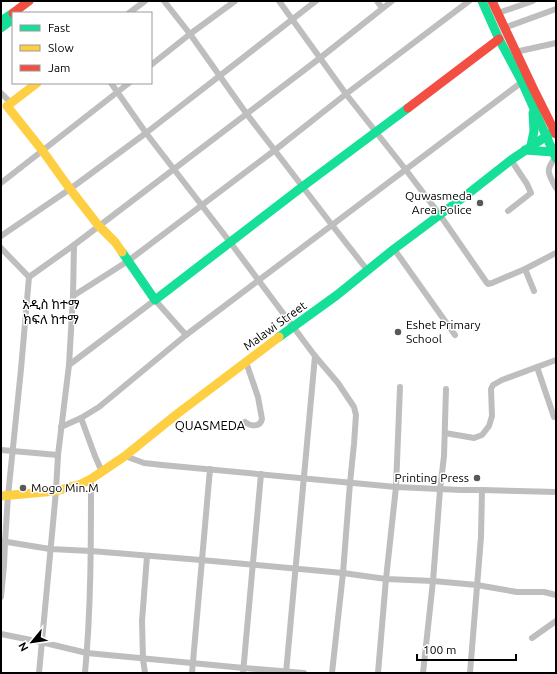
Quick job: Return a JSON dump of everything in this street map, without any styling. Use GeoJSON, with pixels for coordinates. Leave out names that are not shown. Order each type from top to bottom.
{"type":"FeatureCollection","features":[{"type":"Feature","properties":{"kind":"street"},"geometry":{"type":"LineString","coordinates":[[14,12],[29,1]]}},
{"type":"Feature","properties":{"kind":"street"},"geometry":{"type":"LineString","coordinates":[[22,12],[36,1]]}},
{"type":"Feature","properties":{"kind":"street"},"geometry":{"type":"LineString","coordinates":[[130,12],[145,1]]}},
{"type":"Feature","properties":{"kind":"street"},"geometry":{"type":"LineString","coordinates":[[164,1],[190,34],[246,113],[368,271]]}},
{"type":"Feature","properties":{"kind":"street"},"geometry":{"type":"LineString","coordinates":[[152,65],[190,34],[235,1]]}},
{"type":"Feature","properties":{"kind":"street"},"geometry":{"type":"LineString","coordinates":[[279,1],[346,94],[440,214],[488,284],[525,269],[556,253]]}},
{"type":"Feature","properties":{"kind":"street"},"geometry":{"type":"LineString","coordinates":[[1,236],[70,189],[146,134],[316,1]]}},
{"type":"Feature","properties":{"kind":"street"},"geometry":{"type":"LineString","coordinates":[[377,1],[382,8]]}},
{"type":"Feature","properties":{"kind":"street"},"geometry":{"type":"LineString","coordinates":[[29,277],[74,245],[98,225],[320,58],[392,1]]}},
{"type":"Feature","properties":{"kind":"street"},"geometry":{"type":"LineString","coordinates":[[73,296],[128,261],[469,1]]}},
{"type":"Feature","properties":{"kind":"street"},"geometry":{"type":"LineString","coordinates":[[482,1],[532,105],[553,133]]}},
{"type":"Feature","properties":{"kind":"street"},"geometry":{"type":"LineString","coordinates":[[492,1],[553,133],[555,156],[548,170],[556,188]]}},
{"type":"Feature","properties":{"kind":"street"},"geometry":{"type":"LineString","coordinates":[[498,13],[533,1]]}},
{"type":"Feature","properties":{"kind":"street"},"geometry":{"type":"LineString","coordinates":[[504,28],[556,9]]}},
{"type":"Feature","properties":{"kind":"street"},"geometry":{"type":"LineString","coordinates":[[1,21],[12,14]]}},
{"type":"Feature","properties":{"kind":"street"},"geometry":{"type":"LineString","coordinates":[[1,28],[12,20]]}},
{"type":"Feature","properties":{"kind":"street"},"geometry":{"type":"LineString","coordinates":[[69,365],[499,39]]}},
{"type":"Feature","properties":{"kind":"street"},"geometry":{"type":"LineString","coordinates":[[515,52],[556,43]]}},
{"type":"Feature","properties":{"kind":"street"},"geometry":{"type":"LineString","coordinates":[[61,427],[81,418],[99,407],[186,335],[522,82]]}},
{"type":"Feature","properties":{"kind":"street"},"geometry":{"type":"LineString","coordinates":[[6,106],[36,84]]}},
{"type":"Feature","properties":{"kind":"street"},"geometry":{"type":"LineString","coordinates":[[112,84],[146,134],[202,205],[315,356],[338,383],[351,402],[356,414],[343,574],[332,673]]}},
{"type":"Feature","properties":{"kind":"street"},"geometry":{"type":"LineString","coordinates":[[1,183],[128,84]]}},
{"type":"Feature","properties":{"kind":"street"},"geometry":{"type":"LineString","coordinates":[[1,93],[6,106],[42,150],[98,225],[122,251],[155,300],[186,335]]}},
{"type":"Feature","properties":{"kind":"street"},"geometry":{"type":"LineString","coordinates":[[532,105],[534,131],[528,148],[555,156]]}},
{"type":"Feature","properties":{"kind":"street","name":"Malawi Street"},"geometry":{"type":"LineString","coordinates":[[5,496],[39,494],[56,491],[91,480],[125,456],[177,414],[279,337],[337,296],[394,249],[511,160],[553,133]]}},
{"type":"Feature","properties":{"kind":"street"},"geometry":{"type":"LineString","coordinates":[[508,211],[532,193],[511,160]]}},
{"type":"Feature","properties":{"kind":"street"},"geometry":{"type":"LineString","coordinates":[[39,673],[58,455],[69,365],[74,245]]}},
{"type":"Feature","properties":{"kind":"street"},"geometry":{"type":"LineString","coordinates":[[1,248],[29,277],[21,369],[12,451],[5,496],[3,542],[4,565],[1,597]]}},
{"type":"Feature","properties":{"kind":"street"},"geometry":{"type":"LineString","coordinates":[[394,249],[456,335]]}},
{"type":"Feature","properties":{"kind":"street"},"geometry":{"type":"LineString","coordinates":[[525,269],[534,291]]}},
{"type":"Feature","properties":{"kind":"street"},"geometry":{"type":"LineString","coordinates":[[286,672],[315,356]]}},
{"type":"Feature","properties":{"kind":"street"},"geometry":{"type":"LineString","coordinates":[[445,432],[474,438],[482,435],[489,426],[492,416],[491,389],[493,385],[502,380],[556,360]]}},
{"type":"Feature","properties":{"kind":"street"},"geometry":{"type":"LineString","coordinates":[[244,422],[253,426],[262,422],[258,397],[246,362]]}},
{"type":"Feature","properties":{"kind":"street"},"geometry":{"type":"LineString","coordinates":[[537,367],[554,417]]}},
{"type":"Feature","properties":{"kind":"street"},"geometry":{"type":"LineString","coordinates":[[378,673],[396,487],[400,387]]}},
{"type":"Feature","properties":{"kind":"street"},"geometry":{"type":"LineString","coordinates":[[423,673],[444,456],[446,389]]}},
{"type":"Feature","properties":{"kind":"street"},"geometry":{"type":"LineString","coordinates":[[81,418],[102,472]]}},
{"type":"Feature","properties":{"kind":"street"},"geometry":{"type":"LineString","coordinates":[[1,450],[58,455]]}},
{"type":"Feature","properties":{"kind":"street"},"geometry":{"type":"LineString","coordinates":[[125,456],[144,463],[396,487],[440,490],[556,492]]}},
{"type":"Feature","properties":{"kind":"street"},"geometry":{"type":"LineString","coordinates":[[192,673],[210,469]]}},
{"type":"Feature","properties":{"kind":"street"},"geometry":{"type":"LineString","coordinates":[[243,671],[262,474]]}},
{"type":"Feature","properties":{"kind":"street"},"geometry":{"type":"LineString","coordinates":[[85,673],[91,551],[91,480]]}},
{"type":"Feature","properties":{"kind":"street"},"geometry":{"type":"LineString","coordinates":[[470,673],[481,537],[482,490]]}},
{"type":"Feature","properties":{"kind":"street"},"geometry":{"type":"LineString","coordinates":[[3,542],[50,549],[201,560],[386,579],[433,581],[477,585],[517,592],[544,592],[556,595]]}},
{"type":"Feature","properties":{"kind":"street"},"geometry":{"type":"LineString","coordinates":[[145,673],[142,621],[147,556]]}},
{"type":"Feature","properties":{"kind":"street"},"geometry":{"type":"LineString","coordinates":[[532,638],[556,621]]}},
{"type":"Feature","properties":{"kind":"street"},"geometry":{"type":"LineString","coordinates":[[1,634],[87,653],[193,663],[243,671],[304,673]]}},
{"type":"Feature","properties":{"kind":"traffic: fast"},"geometry":{"type":"LineString","coordinates":[[482,1],[499,39],[522,82],[556,158]]}},
{"type":"Feature","properties":{"kind":"traffic: fast"},"geometry":{"type":"LineString","coordinates":[[1,21],[12,14]]}},
{"type":"Feature","properties":{"kind":"traffic: fast"},"geometry":{"type":"LineString","coordinates":[[1,28],[12,20]]}},
{"type":"Feature","properties":{"kind":"traffic: fast"},"geometry":{"type":"LineString","coordinates":[[122,252],[155,300],[408,108]]}},
{"type":"Feature","properties":{"kind":"traffic: fast"},"geometry":{"type":"LineString","coordinates":[[531,146],[534,131],[533,113]]}},
{"type":"Feature","properties":{"kind":"traffic: fast"},"geometry":{"type":"LineString","coordinates":[[279,337],[337,295],[394,249],[511,160],[551,133]]}},
{"type":"Feature","properties":{"kind":"traffic: fast"},"geometry":{"type":"LineString","coordinates":[[525,150],[553,152]]}},
{"type":"Feature","properties":{"kind":"traffic: slow"},"geometry":{"type":"LineString","coordinates":[[36,84],[7,106],[98,225],[115,242],[122,252]]}},
{"type":"Feature","properties":{"kind":"traffic: slow"},"geometry":{"type":"LineString","coordinates":[[1,496],[56,491],[81,484],[91,479],[125,456],[177,414],[279,337]]}},
{"type":"Feature","properties":{"kind":"traffic: jam"},"geometry":{"type":"LineString","coordinates":[[14,12],[29,1]]}},
{"type":"Feature","properties":{"kind":"traffic: jam"},"geometry":{"type":"LineString","coordinates":[[492,1],[556,134]]}},
{"type":"Feature","properties":{"kind":"traffic: jam"},"geometry":{"type":"LineString","coordinates":[[408,108],[499,39]]}},
{"type":"Feature","properties":{"kind":"place","name":"Quwasmeda Area Police"},"geometry":{"type":"Point","coordinates":[480,203]}},
{"type":"Feature","properties":{"kind":"place","name":"Eshet Primary School"},"geometry":{"type":"Point","coordinates":[398,332]}},
{"type":"Feature","properties":{"kind":"place","name":"Printing Press"},"geometry":{"type":"Point","coordinates":[477,478]}},
{"type":"Feature","properties":{"kind":"place","name":"Mogo Min.M"},"geometry":{"type":"Point","coordinates":[23,488]}},
{"type":"Feature","properties":{"kind":"district","name":"አዲስ ከተማ ክፍለ ከተማ"},"geometry":{"type":"Point","coordinates":[51,312]}},
{"type":"Feature","properties":{"kind":"district","name":"QUASMEDA"},"geometry":{"type":"Point","coordinates":[210,425]}}]}
